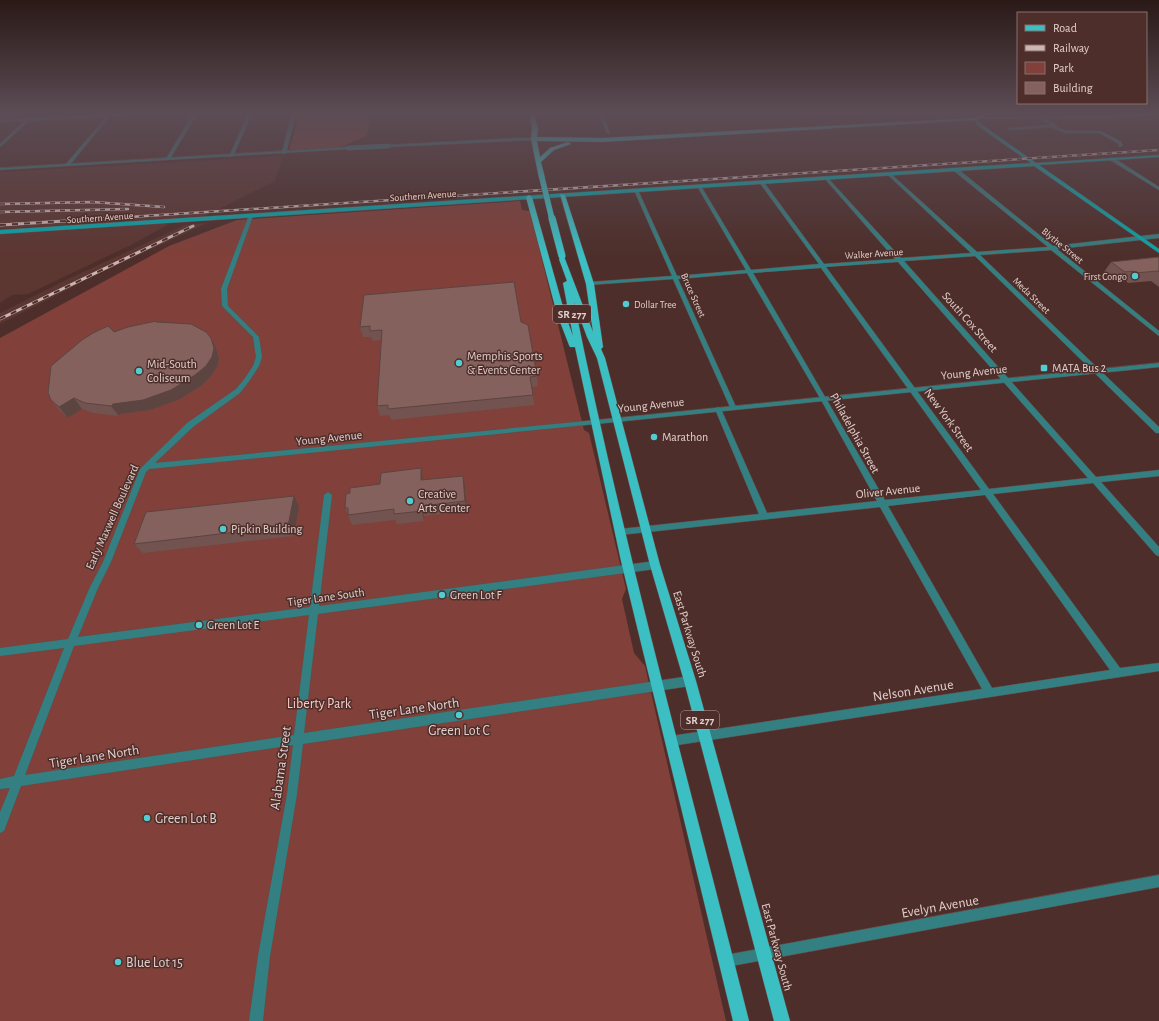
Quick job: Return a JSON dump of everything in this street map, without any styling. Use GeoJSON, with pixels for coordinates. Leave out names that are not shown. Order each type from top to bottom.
{"type":"FeatureCollection","features":[{"type":"Feature","properties":{"kind":"main road","name":"East Parkway South"},"geometry":{"type":"LineString","coordinates":[[538,162],[562,257],[583,370],[620,532],[740,1021]]}},
{"type":"Feature","properties":{"kind":"main road"},"geometry":{"type":"LineString","coordinates":[[1033,162],[1159,250]]}},
{"type":"Feature","properties":{"kind":"main road","name":"Southern Avenue"},"geometry":{"type":"LineString","coordinates":[[0,232],[1072,162]]}},
{"type":"Feature","properties":{"kind":"main road"},"geometry":{"type":"LineString","coordinates":[[562,195],[590,284],[601,358]]}},
{"type":"Feature","properties":{"kind":"main road"},"geometry":{"type":"LineString","coordinates":[[529,197],[562,314],[583,370]]}},
{"type":"Feature","properties":{"kind":"main road","name":"East Parkway South"},"geometry":{"type":"LineString","coordinates":[[562,257],[596,349],[601,358],[655,565],[690,681],[782,1021]]}},
{"type":"Feature","properties":{"kind":"street"},"geometry":{"type":"LineString","coordinates":[[67,165],[70,162]]}},
{"type":"Feature","properties":{"kind":"street"},"geometry":{"type":"LineString","coordinates":[[0,169],[123,162]]}},
{"type":"Feature","properties":{"kind":"street"},"geometry":{"type":"LineString","coordinates":[[1116,162],[1159,189]]}},
{"type":"Feature","properties":{"kind":"street","name":"Blythe Street"},"geometry":{"type":"LineString","coordinates":[[956,170],[1159,334]]}},
{"type":"Feature","properties":{"kind":"street","name":"Meda Street"},"geometry":{"type":"LineString","coordinates":[[890,174],[976,254],[1159,431]]}},
{"type":"Feature","properties":{"kind":"street","name":"South Cox Street"},"geometry":{"type":"LineString","coordinates":[[827,178],[1159,553]]}},
{"type":"Feature","properties":{"kind":"street","name":"New York Street"},"geometry":{"type":"LineString","coordinates":[[761,182],[914,390],[1117,672]]}},
{"type":"Feature","properties":{"kind":"street","name":"Philadelphia Street"},"geometry":{"type":"LineString","coordinates":[[698,186],[823,398],[881,504],[989,692]]}},
{"type":"Feature","properties":{"kind":"street","name":"Bruce Street"},"geometry":{"type":"LineString","coordinates":[[636,190],[733,407]]}},
{"type":"Feature","properties":{"kind":"street","name":"Early Maxwell Boulevard"},"geometry":{"type":"LineString","coordinates":[[0,827],[71,642],[94,587],[107,562],[146,467],[190,425],[238,391],[256,366],[259,357],[256,337],[225,306],[224,289],[250,216]]}},
{"type":"Feature","properties":{"kind":"street","name":"Walker Avenue"},"geometry":{"type":"LineString","coordinates":[[590,284],[1051,248],[1159,236]]}},
{"type":"Feature","properties":{"kind":"street","name":"Young Avenue"},"geometry":{"type":"LineString","coordinates":[[146,467],[914,390],[1096,370],[1159,365]]}},
{"type":"Feature","properties":{"kind":"street"},"geometry":{"type":"LineString","coordinates":[[718,409],[764,516]]}},
{"type":"Feature","properties":{"kind":"street","name":"Oliver Avenue"},"geometry":{"type":"LineString","coordinates":[[620,532],[1159,473]]}},
{"type":"Feature","properties":{"kind":"street","name":"Alabama Street"},"geometry":{"type":"LineString","coordinates":[[256,1021],[264,956],[292,794],[328,495]]}},
{"type":"Feature","properties":{"kind":"street","name":"Tiger Lane South"},"geometry":{"type":"LineString","coordinates":[[0,652],[655,565]]}},
{"type":"Feature","properties":{"kind":"street","name":"Nelson Avenue"},"geometry":{"type":"LineString","coordinates":[[671,741],[1117,672],[1159,667]]}},
{"type":"Feature","properties":{"kind":"street","name":"Tiger Lane North"},"geometry":{"type":"LineString","coordinates":[[0,784],[690,681]]}},
{"type":"Feature","properties":{"kind":"street","name":"Evelyn Avenue"},"geometry":{"type":"LineString","coordinates":[[726,961],[1159,881]]}},
{"type":"Feature","properties":{"kind":"shaded area"},"geometry":{"type":"Polygon","coordinates":[[[183,162],[281,162],[275,181],[205,216],[0,229],[0,172],[183,162]]]}},
{"type":"Feature","properties":{"kind":"shaded area"},"geometry":{"type":"Polygon","coordinates":[[[207,223],[94,276],[0,324],[0,313],[68,279],[185,225],[207,223]]]}},
{"type":"Feature","properties":{"kind":"shaded area"},"geometry":{"type":"Polygon","coordinates":[[[169,224],[131,245],[28,294],[12,295],[0,303],[0,234],[169,224]]]}},
{"type":"Feature","properties":{"kind":"green space","name":"Liberty Park"},"geometry":{"type":"Polygon","coordinates":[[[520,201],[522,210],[530,211],[584,430],[589,433],[626,589],[622,599],[634,653],[645,666],[726,1021],[0,1021],[0,338],[169,246],[237,220],[520,201]]]}},
{"type":"Feature","properties":{"kind":"building"},"geometry":{"type":"Polygon","coordinates":[[[1159,257],[1159,272],[1125,272],[1111,262],[1159,257]]]}},
{"type":"Feature","properties":{"kind":"building","name":"Memphis Sports & Events Center"},"geometry":{"type":"Polygon","coordinates":[[[514,282],[521,322],[528,325],[537,376],[530,377],[533,395],[388,409],[388,405],[377,406],[382,330],[370,331],[370,326],[360,327],[364,295],[514,282]]]}},
{"type":"Feature","properties":{"kind":"building","name":"Mid-South Coliseum"},"geometry":{"type":"Polygon","coordinates":[[[156,321],[191,324],[206,332],[211,338],[214,348],[212,357],[206,366],[195,375],[171,390],[143,400],[113,404],[111,406],[85,403],[74,398],[59,407],[51,400],[48,393],[51,366],[82,340],[108,326],[114,332],[128,327],[156,321]]]}},
{"type":"Feature","properties":{"kind":"building","name":"Creative Arts Center"},"geometry":{"type":"Polygon","coordinates":[[[421,468],[421,480],[463,476],[465,501],[421,506],[422,511],[394,514],[394,509],[348,515],[348,508],[345,508],[346,494],[350,493],[350,488],[380,484],[381,473],[421,468]]]}},
{"type":"Feature","properties":{"kind":"building"},"geometry":{"type":"Polygon","coordinates":[[[294,496],[288,526],[134,544],[146,512],[294,496]]]}},
{"type":"Feature","properties":{"kind":"railway"},"geometry":{"type":"LineString","coordinates":[[99,219],[980,162]]}},
{"type":"Feature","properties":{"kind":"railway"},"geometry":{"type":"LineString","coordinates":[[0,204],[92,202],[164,207]]}},
{"type":"Feature","properties":{"kind":"railway"},"geometry":{"type":"LineString","coordinates":[[0,212],[128,209]]}},
{"type":"Feature","properties":{"kind":"railway"},"geometry":{"type":"LineString","coordinates":[[0,225],[114,218]]}},
{"type":"Feature","properties":{"kind":"railway"},"geometry":{"type":"LineString","coordinates":[[0,319],[193,226]]}},
{"type":"Feature","properties":{"kind":"place","name":"First Congo"},"geometry":{"type":"Point","coordinates":[1135,276]}},
{"type":"Feature","properties":{"kind":"place","name":"Dollar Tree"},"geometry":{"type":"Point","coordinates":[626,304]}},
{"type":"Feature","properties":{"kind":"place","name":"Memphis Sports & Events Center"},"geometry":{"type":"Point","coordinates":[459,363]}},
{"type":"Feature","properties":{"kind":"place","name":"MATA Bus 2"},"geometry":{"type":"Point","coordinates":[1044,368]}},
{"type":"Feature","properties":{"kind":"place","name":"Mid-South Coliseum"},"geometry":{"type":"Point","coordinates":[139,371]}},
{"type":"Feature","properties":{"kind":"place","name":"Marathon"},"geometry":{"type":"Point","coordinates":[654,437]}},
{"type":"Feature","properties":{"kind":"place","name":"Creative Arts Center"},"geometry":{"type":"Point","coordinates":[410,501]}},
{"type":"Feature","properties":{"kind":"place","name":"Pipkin Building"},"geometry":{"type":"Point","coordinates":[223,529]}},
{"type":"Feature","properties":{"kind":"place","name":"Green Lot F"},"geometry":{"type":"Point","coordinates":[442,595]}},
{"type":"Feature","properties":{"kind":"place","name":"Green Lot E"},"geometry":{"type":"Point","coordinates":[199,625]}},
{"type":"Feature","properties":{"kind":"place","name":"Green Lot C"},"geometry":{"type":"Point","coordinates":[459,715]}},
{"type":"Feature","properties":{"kind":"place","name":"Green Lot B"},"geometry":{"type":"Point","coordinates":[147,818]}},
{"type":"Feature","properties":{"kind":"place","name":"Blue Lot 15"},"geometry":{"type":"Point","coordinates":[118,962]}}]}
